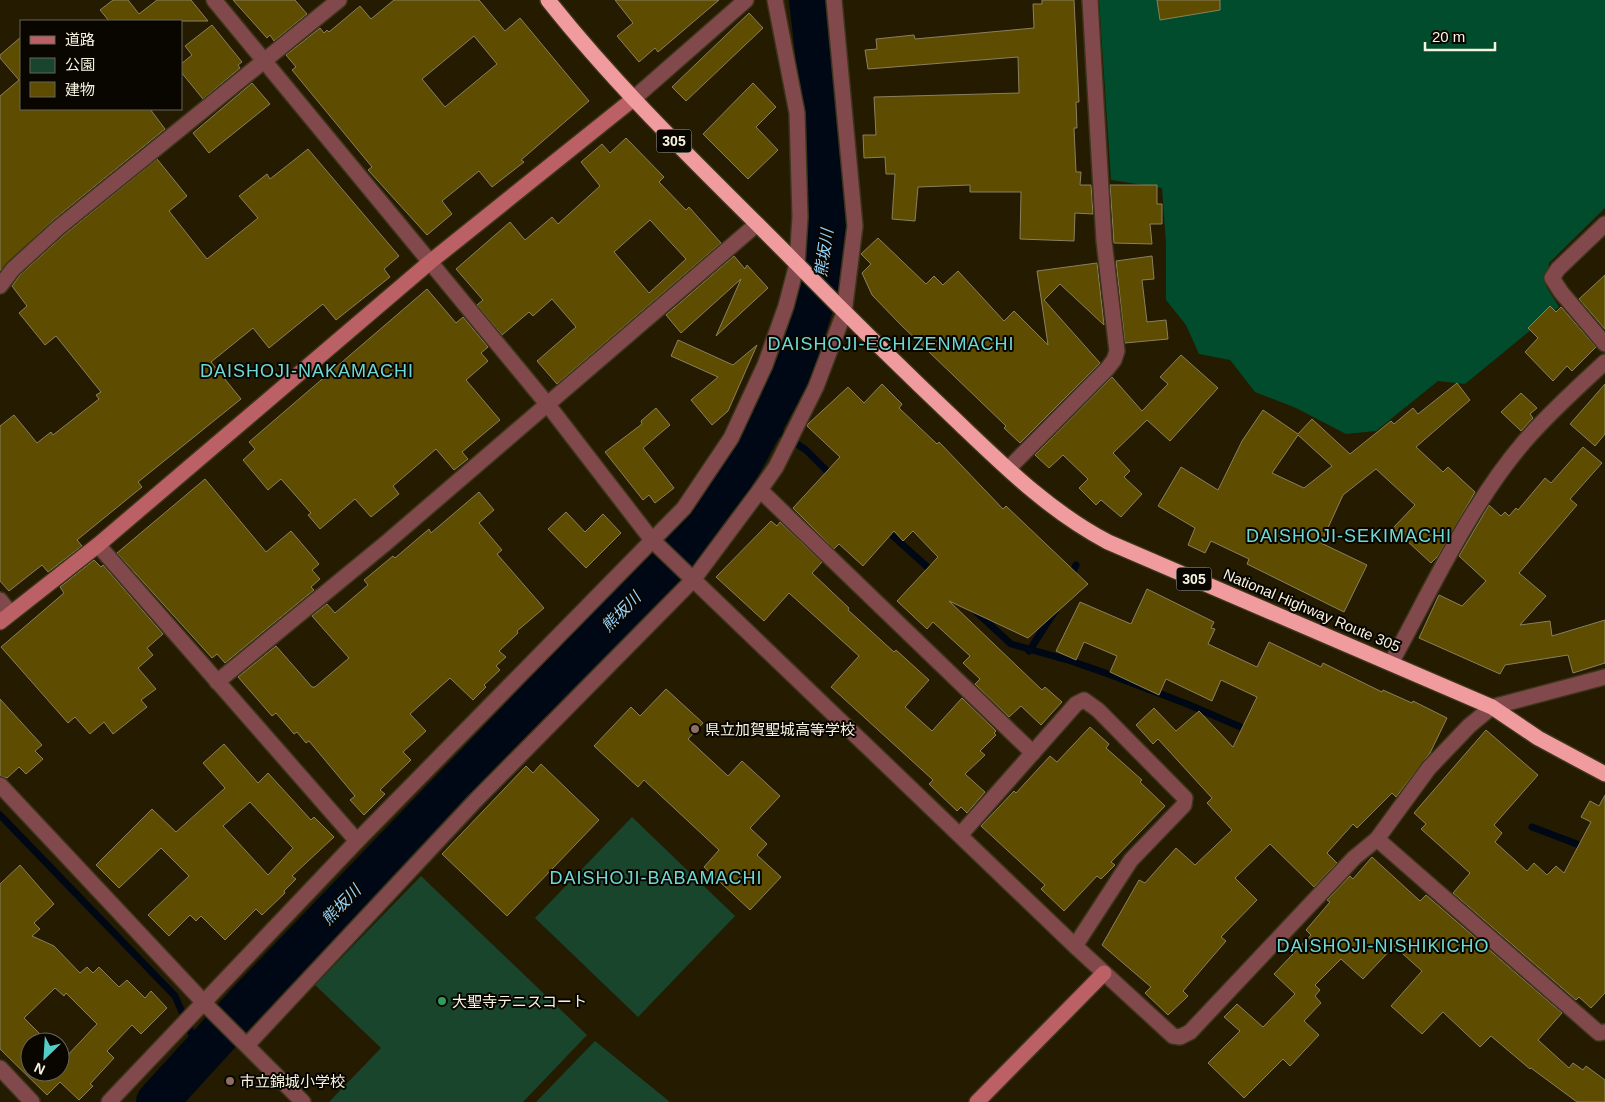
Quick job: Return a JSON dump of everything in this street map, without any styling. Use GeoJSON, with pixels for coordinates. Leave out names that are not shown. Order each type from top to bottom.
{"type":"FeatureCollection","features":[{"type":"Feature","properties":{"kind":"highway","name":"National Highway Route 305"},"geometry":{"type":"LineString","coordinates":[[548,0],[586,48],[632,100],[841,309],[1050,507],[1076,525],[1108,542],[1492,707],[1538,738],[1605,774]]}},
{"type":"Feature","properties":{"kind":"street"},"geometry":{"type":"LineString","coordinates":[[214,0],[548,405],[656,544],[961,834],[1075,946],[1173,1036],[1180,1037],[1190,1032],[1354,858],[1377,839],[1429,768],[1469,726],[1492,707],[1605,677]]}},
{"type":"Feature","properties":{"kind":"street"},"geometry":{"type":"LineString","coordinates":[[0,286],[13,269],[58,228],[339,0]]}},
{"type":"Feature","properties":{"kind":"street"},"geometry":{"type":"LineString","coordinates":[[0,600],[5,618],[98,545],[430,262],[632,100],[746,0]]}},
{"type":"Feature","properties":{"kind":"street"},"geometry":{"type":"LineString","coordinates":[[109,1102],[207,1006],[356,841],[656,544],[684,508],[731,438],[750,402],[765,365],[786,306],[797,264],[800,216],[797,113],[775,0]]}},
{"type":"Feature","properties":{"kind":"street"},"geometry":{"type":"LineString","coordinates":[[242,1040],[691,578],[776,467],[816,387],[841,309],[855,226],[834,0]]}},
{"type":"Feature","properties":{"kind":"street"},"geometry":{"type":"LineString","coordinates":[[1008,469],[1107,369],[1114,360],[1117,351],[1104,241],[1090,0]]}},
{"type":"Feature","properties":{"kind":"street"},"geometry":{"type":"LineString","coordinates":[[217,682],[386,543],[758,224]]}},
{"type":"Feature","properties":{"kind":"street"},"geometry":{"type":"LineString","coordinates":[[1605,224],[1558,269],[1552,278],[1557,288],[1605,344]]}},
{"type":"Feature","properties":{"kind":"street"},"geometry":{"type":"LineString","coordinates":[[1391,663],[1485,495],[1524,442],[1574,390],[1605,362]]}},
{"type":"Feature","properties":{"kind":"street"},"geometry":{"type":"LineString","coordinates":[[760,490],[1033,753]]}},
{"type":"Feature","properties":{"kind":"street"},"geometry":{"type":"LineString","coordinates":[[98,545],[356,841]]}},
{"type":"Feature","properties":{"kind":"street"},"geometry":{"type":"LineString","coordinates":[[961,834],[1076,704],[1084,700],[1098,710],[1185,798],[1184,805],[1131,860],[1075,946]]}},
{"type":"Feature","properties":{"kind":"street"},"geometry":{"type":"LineString","coordinates":[[0,785],[207,1006],[303,1102]]}},
{"type":"Feature","properties":{"kind":"street"},"geometry":{"type":"LineString","coordinates":[[1377,839],[1598,1033],[1605,1032]]}},
{"type":"Feature","properties":{"kind":"street"},"geometry":{"type":"LineString","coordinates":[[977,1102],[1104,973]]}},
{"type":"Feature","properties":{"kind":"street"},"geometry":{"type":"LineString","coordinates":[[0,1068],[32,1102]]}},
{"type":"Feature","properties":{"kind":"green space"},"geometry":{"type":"Polygon","coordinates":[[[1099,0],[1605,0],[1605,208],[1549,263],[1546,286],[1559,307],[1465,384],[1438,381],[1376,431],[1346,434],[1296,408],[1255,392],[1230,360],[1199,354],[1186,325],[1166,300],[1166,244],[1162,188],[1111,180],[1099,0]]]}},
{"type":"Feature","properties":{"kind":"green space"},"geometry":{"type":"Polygon","coordinates":[[[632,817],[735,916],[638,1017],[535,918],[632,817]]]}},
{"type":"Feature","properties":{"kind":"green space","name":"大聖寺テニスコート"},"geometry":{"type":"Polygon","coordinates":[[[421,876],[587,1035],[523,1102],[329,1102],[381,1048],[315,985],[421,876]]]}},
{"type":"Feature","properties":{"kind":"green space"},"geometry":{"type":"Polygon","coordinates":[[[595,1041],[670,1102],[536,1102],[595,1041]]]}},
{"type":"Feature","properties":{"kind":"building"},"geometry":{"type":"Polygon","coordinates":[[[113,0],[128,0],[139,14],[157,0],[191,0],[208,21],[108,20],[100,10],[113,0]]]}},
{"type":"Feature","properties":{"kind":"building"},"geometry":{"type":"Polygon","coordinates":[[[233,0],[295,0],[307,14],[274,41],[270,35],[267,38],[233,0]]]}},
{"type":"Feature","properties":{"kind":"building"},"geometry":{"type":"Polygon","coordinates":[[[394,0],[479,0],[505,31],[520,18],[589,101],[521,160],[524,162],[492,187],[479,171],[442,201],[452,214],[427,235],[368,170],[372,167],[292,70],[296,67],[286,55],[320,28],[324,33],[327,30],[329,32],[360,6],[371,19],[394,0]],[[474,36],[422,79],[445,107],[497,64],[474,36]]]}},
{"type":"Feature","properties":{"kind":"building"},"geometry":{"type":"Polygon","coordinates":[[[615,0],[719,0],[658,52],[655,48],[639,62],[617,36],[633,23],[615,0]]]}},
{"type":"Feature","properties":{"kind":"building"},"geometry":{"type":"Polygon","coordinates":[[[1042,0],[1074,0],[1079,102],[1076,102],[1077,128],[1074,128],[1076,172],[1081,172],[1080,185],[1091,185],[1093,214],[1075,213],[1074,241],[1020,239],[1021,192],[970,192],[970,185],[918,187],[915,221],[892,219],[895,174],[886,174],[885,157],[864,158],[863,135],[876,135],[874,97],[1019,93],[1018,57],[868,69],[865,50],[877,49],[876,39],[914,35],[915,39],[1034,28],[1033,4],[1042,4],[1042,0]]]}},
{"type":"Feature","properties":{"kind":"building"},"geometry":{"type":"Polygon","coordinates":[[[1157,0],[1220,0],[1220,10],[1160,20],[1157,0]]]}},
{"type":"Feature","properties":{"kind":"building"},"geometry":{"type":"Polygon","coordinates":[[[749,13],[763,28],[686,101],[672,87],[749,13]]]}},
{"type":"Feature","properties":{"kind":"building"},"geometry":{"type":"Polygon","coordinates":[[[212,25],[242,62],[238,65],[240,68],[203,99],[182,73],[182,63],[192,55],[185,46],[212,25]]]}},
{"type":"Feature","properties":{"kind":"building"},"geometry":{"type":"Polygon","coordinates":[[[20,38],[20,110],[151,110],[165,129],[52,221],[0,271],[0,96],[19,80],[0,58],[0,55],[20,38]]]}},
{"type":"Feature","properties":{"kind":"building"},"geometry":{"type":"Polygon","coordinates":[[[252,83],[270,104],[209,153],[193,133],[252,83]]]}},
{"type":"Feature","properties":{"kind":"building"},"geometry":{"type":"Polygon","coordinates":[[[753,83],[776,107],[756,127],[778,150],[748,179],[703,134],[753,83]]]}},
{"type":"Feature","properties":{"kind":"building"},"geometry":{"type":"Polygon","coordinates":[[[626,138],[664,177],[659,182],[686,210],[689,207],[721,243],[557,384],[537,361],[576,327],[552,299],[533,316],[529,312],[502,335],[477,305],[483,300],[456,269],[510,222],[525,240],[552,217],[558,224],[600,186],[581,162],[602,144],[610,153],[626,138]],[[650,220],[614,252],[649,293],[686,259],[650,220]]]}},
{"type":"Feature","properties":{"kind":"building"},"geometry":{"type":"Polygon","coordinates":[[[308,149],[399,256],[384,269],[390,277],[336,320],[323,304],[269,348],[253,328],[211,362],[241,399],[138,482],[142,487],[77,540],[82,546],[48,572],[42,565],[9,591],[0,581],[0,426],[14,415],[37,443],[51,432],[53,435],[99,399],[96,395],[101,392],[56,336],[45,345],[19,313],[27,306],[12,286],[20,275],[64,235],[157,159],[187,196],[169,211],[207,259],[258,218],[239,196],[267,174],[270,179],[308,149]]]}},
{"type":"Feature","properties":{"kind":"building"},"geometry":{"type":"Polygon","coordinates":[[[1110,185],[1157,185],[1157,204],[1162,204],[1162,224],[1150,224],[1152,244],[1114,243],[1110,185]]]}},
{"type":"Feature","properties":{"kind":"building"},"geometry":{"type":"Polygon","coordinates":[[[878,238],[926,284],[934,276],[943,285],[958,271],[1004,321],[1014,311],[1048,345],[1037,271],[1097,263],[1104,325],[1060,284],[1044,300],[1100,363],[1020,443],[1004,428],[1006,426],[872,295],[862,273],[871,264],[861,254],[878,238]]]}},
{"type":"Feature","properties":{"kind":"building"},"geometry":{"type":"Polygon","coordinates":[[[734,256],[745,269],[747,265],[768,288],[716,336],[741,279],[681,333],[666,315],[734,256]]]}},
{"type":"Feature","properties":{"kind":"building"},"geometry":{"type":"Polygon","coordinates":[[[1152,256],[1154,279],[1142,280],[1147,322],[1166,320],[1168,339],[1125,343],[1116,261],[1152,256]]]}},
{"type":"Feature","properties":{"kind":"building"},"geometry":{"type":"Polygon","coordinates":[[[1605,275],[1605,329],[1579,299],[1605,275]]]}},
{"type":"Feature","properties":{"kind":"building"},"geometry":{"type":"Polygon","coordinates":[[[427,289],[456,323],[463,317],[488,347],[481,353],[488,361],[466,380],[500,420],[462,452],[468,459],[454,470],[436,449],[393,486],[399,494],[371,517],[355,499],[320,529],[308,515],[311,513],[281,479],[268,490],[243,460],[255,449],[249,442],[427,289]]]}},
{"type":"Feature","properties":{"kind":"building"},"geometry":{"type":"Polygon","coordinates":[[[1550,306],[1556,312],[1561,307],[1596,347],[1572,371],[1567,366],[1553,381],[1525,352],[1538,338],[1528,328],[1550,306]]]}},
{"type":"Feature","properties":{"kind":"building"},"geometry":{"type":"Polygon","coordinates":[[[678,340],[733,365],[757,345],[728,411],[712,425],[691,400],[718,377],[671,356],[678,340]]]}},
{"type":"Feature","properties":{"kind":"building"},"geometry":{"type":"Polygon","coordinates":[[[1181,355],[1218,388],[1170,441],[1147,420],[1113,453],[1130,471],[1124,477],[1142,494],[1121,517],[1101,500],[1096,505],[1079,488],[1088,479],[1063,455],[1049,468],[1035,455],[1112,377],[1142,411],[1168,384],[1160,377],[1181,355]]]}},
{"type":"Feature","properties":{"kind":"building"},"geometry":{"type":"Polygon","coordinates":[[[1457,383],[1470,400],[1416,447],[1443,472],[1448,467],[1475,492],[1438,556],[1431,563],[1393,528],[1415,505],[1376,469],[1343,495],[1321,543],[1367,565],[1344,612],[1247,564],[1249,559],[1211,541],[1205,553],[1188,545],[1195,528],[1158,506],[1181,467],[1218,490],[1242,441],[1263,410],[1298,434],[1312,419],[1350,454],[1391,421],[1394,424],[1413,408],[1418,414],[1457,383]],[[1298,435],[1272,473],[1304,488],[1332,466],[1298,435]]]}},
{"type":"Feature","properties":{"kind":"building"},"geometry":{"type":"Polygon","coordinates":[[[882,384],[902,404],[899,408],[937,444],[939,442],[1003,509],[1006,506],[1088,584],[1028,638],[949,601],[1042,690],[1045,687],[1062,702],[1041,725],[1021,706],[1009,717],[975,684],[980,679],[963,663],[970,656],[933,622],[927,629],[897,601],[938,557],[913,531],[903,541],[894,531],[863,566],[839,544],[834,549],[793,508],[840,457],[807,426],[808,424],[848,387],[864,403],[882,384]]]}},
{"type":"Feature","properties":{"kind":"building"},"geometry":{"type":"Polygon","coordinates":[[[1605,384],[1605,434],[1595,446],[1570,424],[1605,384]]]}},
{"type":"Feature","properties":{"kind":"building"},"geometry":{"type":"Polygon","coordinates":[[[1521,393],[1537,408],[1530,414],[1533,418],[1521,431],[1501,412],[1521,393]]]}},
{"type":"Feature","properties":{"kind":"building"},"geometry":{"type":"Polygon","coordinates":[[[656,408],[670,425],[643,448],[674,488],[655,503],[649,495],[643,500],[605,452],[642,424],[641,421],[656,408]]]}},
{"type":"Feature","properties":{"kind":"building"},"geometry":{"type":"Polygon","coordinates":[[[1583,447],[1602,463],[1570,499],[1577,505],[1519,573],[1546,596],[1520,625],[1550,621],[1552,636],[1605,620],[1605,663],[1573,673],[1568,655],[1505,665],[1500,674],[1419,638],[1439,595],[1462,606],[1486,581],[1459,556],[1489,505],[1501,516],[1505,512],[1509,516],[1516,508],[1518,510],[1545,478],[1551,483],[1583,447]]]}},
{"type":"Feature","properties":{"kind":"building"},"geometry":{"type":"Polygon","coordinates":[[[205,479],[266,552],[291,531],[319,564],[312,570],[320,579],[311,587],[314,590],[225,663],[217,654],[212,658],[117,553],[205,479]]]}},
{"type":"Feature","properties":{"kind":"building"},"geometry":{"type":"Polygon","coordinates":[[[479,492],[494,510],[479,523],[502,550],[497,554],[544,608],[517,631],[518,633],[499,651],[506,657],[496,666],[500,670],[484,685],[486,687],[473,700],[450,678],[410,714],[426,731],[403,752],[411,760],[380,790],[385,794],[364,815],[350,800],[355,796],[309,741],[306,743],[297,732],[294,734],[276,713],[272,716],[238,677],[276,646],[312,687],[315,687],[349,658],[312,616],[327,604],[335,613],[368,585],[364,580],[393,556],[395,558],[429,529],[431,533],[479,492]]]}},
{"type":"Feature","properties":{"kind":"building"},"geometry":{"type":"Polygon","coordinates":[[[566,512],[585,532],[603,514],[621,533],[586,568],[548,529],[566,512]]]}},
{"type":"Feature","properties":{"kind":"building"},"geometry":{"type":"Polygon","coordinates":[[[771,521],[777,526],[780,522],[822,562],[812,573],[849,608],[848,610],[894,652],[896,650],[929,680],[905,707],[932,731],[962,698],[996,731],[994,733],[996,735],[980,751],[985,755],[965,774],[985,792],[967,813],[961,807],[957,811],[929,784],[933,780],[831,687],[859,656],[789,593],[764,621],[716,577],[771,521]]]}},
{"type":"Feature","properties":{"kind":"building"},"geometry":{"type":"Polygon","coordinates":[[[94,560],[101,567],[103,565],[163,634],[147,648],[153,655],[138,668],[156,689],[141,700],[147,707],[113,734],[104,722],[90,734],[75,717],[68,723],[1,647],[64,593],[60,587],[94,560]]]}},
{"type":"Feature","properties":{"kind":"building"},"geometry":{"type":"Polygon","coordinates":[[[1147,589],[1214,622],[1211,628],[1215,629],[1208,644],[1257,667],[1269,642],[1321,667],[1323,663],[1382,692],[1383,690],[1412,703],[1413,701],[1447,718],[1430,753],[1396,797],[1392,793],[1357,828],[1353,824],[1327,853],[1337,863],[1314,887],[1270,844],[1235,878],[1257,900],[1221,937],[1226,941],[1183,991],[1188,996],[1168,1015],[1145,993],[1151,987],[1102,945],[1139,880],[1145,883],[1176,848],[1195,865],[1232,830],[1207,803],[1212,798],[1158,739],[1153,744],[1136,725],[1154,708],[1176,731],[1199,711],[1233,747],[1257,697],[1221,680],[1212,701],[1166,679],[1159,695],[1110,672],[1117,656],[1084,642],[1076,660],[1056,651],[1080,602],[1131,624],[1147,589]]]}},
{"type":"Feature","properties":{"kind":"building"},"geometry":{"type":"Polygon","coordinates":[[[666,689],[703,723],[688,739],[728,776],[742,761],[780,796],[750,828],[767,844],[757,855],[781,877],[750,910],[704,867],[719,850],[644,780],[638,787],[594,746],[631,707],[640,716],[666,689]]]}},
{"type":"Feature","properties":{"kind":"building"},"geometry":{"type":"Polygon","coordinates":[[[0,699],[42,745],[35,751],[43,759],[26,774],[19,767],[7,778],[0,776],[0,699]]]}},
{"type":"Feature","properties":{"kind":"building"},"geometry":{"type":"Polygon","coordinates":[[[1090,727],[1109,744],[1106,748],[1142,780],[1140,782],[1165,806],[1111,862],[1115,865],[1101,879],[1097,876],[1064,911],[1041,889],[1045,885],[981,826],[1014,791],[1016,793],[1050,756],[1057,762],[1090,727]]]}},
{"type":"Feature","properties":{"kind":"building"},"geometry":{"type":"Polygon","coordinates":[[[1486,730],[1538,775],[1494,825],[1502,833],[1495,842],[1527,871],[1534,863],[1547,875],[1556,866],[1564,873],[1591,822],[1581,817],[1590,801],[1599,806],[1605,795],[1605,993],[1591,1008],[1579,997],[1576,1000],[1453,893],[1470,873],[1421,829],[1426,824],[1414,813],[1486,730]]]}},
{"type":"Feature","properties":{"kind":"building"},"geometry":{"type":"Polygon","coordinates":[[[224,744],[258,783],[268,773],[311,820],[314,817],[334,837],[292,876],[296,879],[284,891],[285,893],[262,915],[256,909],[225,940],[201,916],[196,921],[190,915],[169,936],[148,915],[189,876],[161,848],[119,888],[96,865],[152,809],[176,832],[225,788],[203,763],[224,744]],[[250,802],[223,826],[268,875],[293,848],[250,802]]]}},
{"type":"Feature","properties":{"kind":"building"},"geometry":{"type":"Polygon","coordinates":[[[541,764],[599,820],[507,916],[442,854],[526,766],[533,773],[541,764]]]}},
{"type":"Feature","properties":{"kind":"building"},"geometry":{"type":"Polygon","coordinates":[[[1372,857],[1420,901],[1426,895],[1562,1013],[1538,1040],[1569,1068],[1573,1063],[1583,1070],[1586,1066],[1605,1080],[1605,1102],[1577,1102],[1530,1069],[1491,1036],[1480,1047],[1443,1012],[1422,1034],[1391,1006],[1422,971],[1394,946],[1363,979],[1341,959],[1315,985],[1320,990],[1315,996],[1321,1003],[1304,1021],[1319,1035],[1290,1066],[1283,1059],[1244,1098],[1208,1063],[1240,1031],[1224,1017],[1237,1004],[1263,1027],[1295,994],[1274,974],[1311,935],[1306,930],[1330,902],[1327,900],[1350,876],[1353,879],[1372,857]]]}},
{"type":"Feature","properties":{"kind":"building"},"geometry":{"type":"Polygon","coordinates":[[[20,865],[54,904],[34,923],[40,929],[32,936],[54,946],[80,973],[87,967],[93,973],[99,967],[119,987],[127,980],[145,998],[151,991],[167,1008],[141,1034],[132,1025],[107,1051],[114,1058],[90,1084],[93,1086],[79,1100],[60,1082],[70,1082],[70,1053],[97,1024],[66,993],[64,996],[55,988],[24,1018],[38,1032],[20,1032],[20,1069],[0,1049],[0,884],[20,865]]]}},
{"type":"Feature","properties":{"kind":"building"},"geometry":{"type":"Polygon","coordinates":[[[34,1082],[60,1082],[47,1095],[34,1082]]]}},
{"type":"Feature","properties":{"kind":"waterway","name":"熊坂川"},"geometry":{"type":"LineString","coordinates":[[157,1102],[251,999],[700,531],[743,460],[792,369],[823,273],[829,211],[827,146],[810,0]]}},
{"type":"Feature","properties":{"kind":"waterway"},"geometry":{"type":"LineString","coordinates":[[764,422],[806,450],[832,476]]}},
{"type":"Feature","properties":{"kind":"waterway"},"geometry":{"type":"LineString","coordinates":[[884,528],[934,573]]}},
{"type":"Feature","properties":{"kind":"waterway"},"geometry":{"type":"LineString","coordinates":[[1070,578],[1076,565]]}},
{"type":"Feature","properties":{"kind":"waterway"},"geometry":{"type":"LineString","coordinates":[[973,609],[1011,644],[1071,661],[1111,675],[1187,704],[1250,731]]}},
{"type":"Feature","properties":{"kind":"waterway"},"geometry":{"type":"LineString","coordinates":[[1029,651],[1055,611]]}},
{"type":"Feature","properties":{"kind":"waterway"},"geometry":{"type":"LineString","coordinates":[[0,815],[175,996],[200,1053]]}},
{"type":"Feature","properties":{"kind":"waterway"},"geometry":{"type":"LineString","coordinates":[[1532,827],[1582,846],[1585,850]]}},
{"type":"Feature","properties":{"kind":"place","name":"県立加賀聖城高等学校"},"geometry":{"type":"Point","coordinates":[695,729]}},
{"type":"Feature","properties":{"kind":"place","name":"大聖寺テニスコート"},"geometry":{"type":"Point","coordinates":[442,1001]}},
{"type":"Feature","properties":{"kind":"place","name":"市立錦城小学校"},"geometry":{"type":"Point","coordinates":[230,1081]}},
{"type":"Feature","properties":{"kind":"district","name":"DAISHOJI-ECHIZENMACHI"},"geometry":{"type":"Point","coordinates":[891,344]}},
{"type":"Feature","properties":{"kind":"district","name":"DAISHOJI-NAKAMACHI"},"geometry":{"type":"Point","coordinates":[307,371]}},
{"type":"Feature","properties":{"kind":"district","name":"DAISHOJI-SEKIMACHI"},"geometry":{"type":"Point","coordinates":[1349,536]}},
{"type":"Feature","properties":{"kind":"district","name":"DAISHOJI-BABAMACHI"},"geometry":{"type":"Point","coordinates":[656,878]}},
{"type":"Feature","properties":{"kind":"district","name":"DAISHOJI-NISHIKICHO"},"geometry":{"type":"Point","coordinates":[1383,946]}}]}
